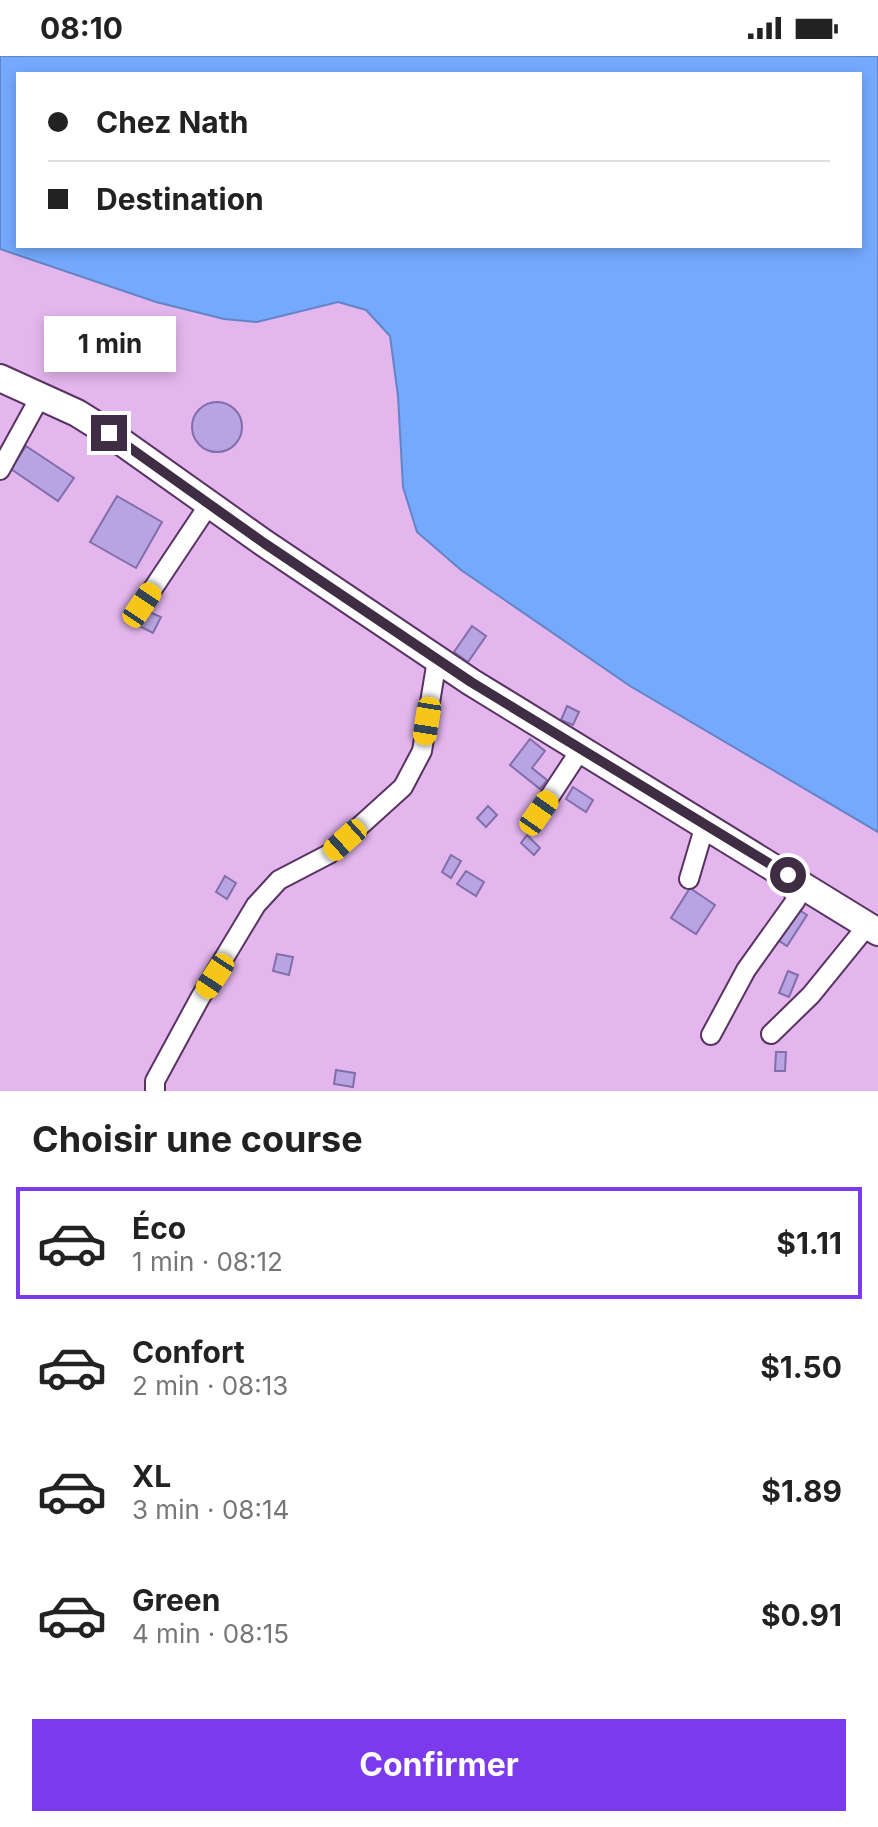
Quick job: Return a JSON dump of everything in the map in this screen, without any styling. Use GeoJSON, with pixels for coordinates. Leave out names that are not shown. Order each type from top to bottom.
{"type":"FeatureCollection","features":[{"type":"Feature","properties":{"kind":"main road"},"geometry":{"type":"LineString","coordinates":[[0,378],[77,413],[109,433],[437,660],[872,929]]}},
{"type":"Feature","properties":{"kind":"street"},"geometry":{"type":"LineString","coordinates":[[0,470],[40,397]]}},
{"type":"Feature","properties":{"kind":"street"},"geometry":{"type":"LineString","coordinates":[[142,605],[210,503]]}},
{"type":"Feature","properties":{"kind":"street"},"geometry":{"type":"LineString","coordinates":[[155,1091],[155,1081],[200,998],[256,905],[279,880],[329,854],[403,787],[422,751],[437,660]]}},
{"type":"Feature","properties":{"kind":"street"},"geometry":{"type":"LineString","coordinates":[[539,813],[581,749]]}},
{"type":"Feature","properties":{"kind":"street"},"geometry":{"type":"LineString","coordinates":[[689,879],[705,825]]}},
{"type":"Feature","properties":{"kind":"street"},"geometry":{"type":"LineString","coordinates":[[711,1035],[746,970],[796,900],[788,875]]}},
{"type":"Feature","properties":{"kind":"street"},"geometry":{"type":"LineString","coordinates":[[771,1034],[872,929]]}},
{"type":"Feature","properties":{"kind":"water"},"geometry":{"type":"Polygon","coordinates":[[[0,56],[878,56],[878,832],[630,686],[461,570],[417,532],[403,487],[398,396],[390,336],[366,310],[338,302],[257,322],[224,319],[156,302],[0,249],[0,56]]]}},
{"type":"Feature","properties":{"kind":"building"},"geometry":{"type":"Polygon","coordinates":[[[217,402],[234,410],[242,427],[234,444],[217,452],[200,444],[192,427],[200,410],[217,402]]]}},
{"type":"Feature","properties":{"kind":"building"},"geometry":{"type":"Polygon","coordinates":[[[26,446],[74,478],[58,501],[11,469],[26,446]]]}},
{"type":"Feature","properties":{"kind":"building"},"geometry":{"type":"Polygon","coordinates":[[[117,496],[162,522],[136,568],[90,542],[117,496]]]}},
{"type":"Feature","properties":{"kind":"building"},"geometry":{"type":"Polygon","coordinates":[[[142,609],[161,617],[153,633],[135,624],[142,609]]]}},
{"type":"Feature","properties":{"kind":"building"},"geometry":{"type":"Polygon","coordinates":[[[472,626],[486,636],[468,662],[454,652],[472,626]]]}},
{"type":"Feature","properties":{"kind":"building"},"geometry":{"type":"Polygon","coordinates":[[[567,706],[579,712],[573,725],[561,720],[567,706]]]}},
{"type":"Feature","properties":{"kind":"building"},"geometry":{"type":"Polygon","coordinates":[[[530,739],[545,751],[532,768],[547,780],[540,789],[510,765],[530,739]]]}},
{"type":"Feature","properties":{"kind":"building"},"geometry":{"type":"Polygon","coordinates":[[[573,787],[593,800],[586,812],[566,799],[573,787]]]}},
{"type":"Feature","properties":{"kind":"building"},"geometry":{"type":"Polygon","coordinates":[[[488,806],[497,815],[486,827],[477,818],[488,806]]]}},
{"type":"Feature","properties":{"kind":"building"},"geometry":{"type":"Polygon","coordinates":[[[527,835],[540,848],[534,855],[521,843],[527,835]]]}},
{"type":"Feature","properties":{"kind":"building"},"geometry":{"type":"Polygon","coordinates":[[[451,855],[461,861],[451,878],[442,872],[451,855]]]}},
{"type":"Feature","properties":{"kind":"building"},"geometry":{"type":"Polygon","coordinates":[[[466,871],[484,882],[476,896],[457,884],[466,871]]]}},
{"type":"Feature","properties":{"kind":"building"},"geometry":{"type":"Polygon","coordinates":[[[225,876],[236,883],[227,899],[216,892],[225,876]]]}},
{"type":"Feature","properties":{"kind":"building"},"geometry":{"type":"Polygon","coordinates":[[[690,888],[715,905],[696,934],[671,918],[690,888]]]}},
{"type":"Feature","properties":{"kind":"building"},"geometry":{"type":"Polygon","coordinates":[[[796,908],[807,915],[787,946],[776,939],[796,908]]]}},
{"type":"Feature","properties":{"kind":"building"},"geometry":{"type":"Polygon","coordinates":[[[277,954],[293,957],[289,975],[273,971],[277,954]]]}},
{"type":"Feature","properties":{"kind":"building"},"geometry":{"type":"Polygon","coordinates":[[[788,971],[798,975],[789,997],[779,993],[788,971]]]}},
{"type":"Feature","properties":{"kind":"building"},"geometry":{"type":"Polygon","coordinates":[[[776,1052],[786,1052],[785,1071],[775,1071],[776,1052]]]}},
{"type":"Feature","properties":{"kind":"building"},"geometry":{"type":"Polygon","coordinates":[[[336,1070],[355,1073],[353,1087],[334,1084],[336,1070]]]}},
{"type":"Feature","properties":{"kind":"route"},"geometry":{"type":"LineString","coordinates":[[109,433],[264,543],[471,682],[788,875]]}}]}
